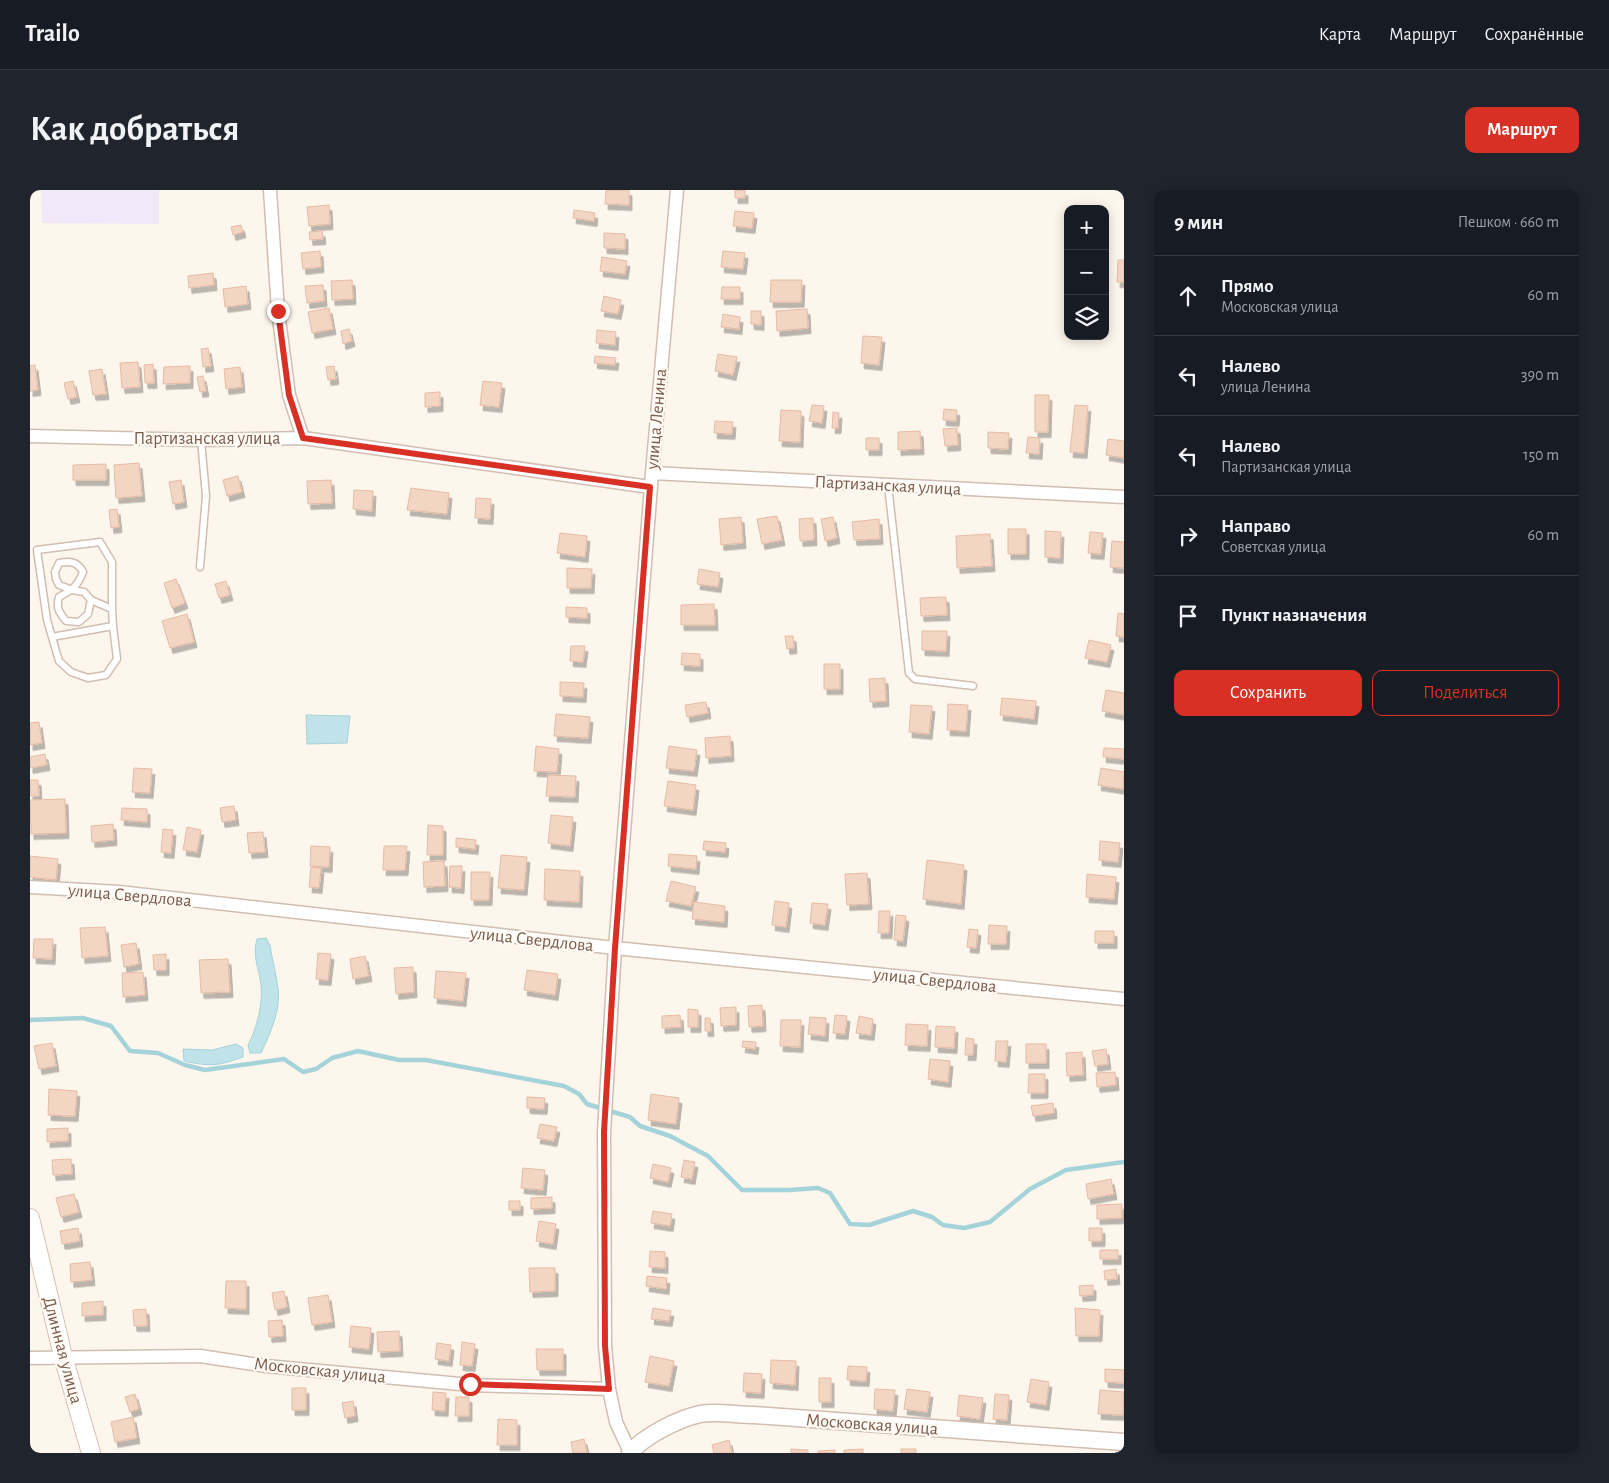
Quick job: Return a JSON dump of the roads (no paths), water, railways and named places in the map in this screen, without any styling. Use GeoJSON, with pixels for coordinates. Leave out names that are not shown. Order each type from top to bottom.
{"type":"FeatureCollection","features":[{"type":"Feature","properties":{"kind":"main road","name":"Длинная улица"},"geometry":{"type":"LineString","coordinates":[[30,1218],[63,1356],[91,1453]]}},
{"type":"Feature","properties":{"kind":"street"},"geometry":{"type":"LineString","coordinates":[[270,190],[278,311],[289,395],[303,438]]}},
{"type":"Feature","properties":{"kind":"street","name":"улица Ленина"},"geometry":{"type":"LineString","coordinates":[[630,1452],[616,1422],[609,1389],[605,1346],[604,1132],[615,948],[650,487],[677,190]]}},
{"type":"Feature","properties":{"kind":"street","name":"Партизанская улица"},"geometry":{"type":"LineString","coordinates":[[30,436],[201,440],[303,438],[650,487]]}},
{"type":"Feature","properties":{"kind":"street","name":"Партизанская улица"},"geometry":{"type":"LineString","coordinates":[[652,473],[1124,497]]}},
{"type":"Feature","properties":{"kind":"street","name":"улица Свердлова"},"geometry":{"type":"LineString","coordinates":[[30,887],[119,892],[615,948],[1124,999]]}},
{"type":"Feature","properties":{"kind":"street","name":"Московская улица"},"geometry":{"type":"LineString","coordinates":[[30,1358],[63,1356],[200,1356],[266,1366],[470,1384],[609,1389]]}},
{"type":"Feature","properties":{"kind":"street","name":"Московская улица"},"geometry":{"type":"LineString","coordinates":[[630,1452],[649,1436],[681,1420],[702,1414],[764,1416],[1124,1442]]}},
{"type":"Feature","properties":{"kind":"lane"},"geometry":{"type":"LineString","coordinates":[[200,567],[206,496],[201,440]]}},
{"type":"Feature","properties":{"kind":"lane"},"geometry":{"type":"LineString","coordinates":[[888,485],[909,673],[916,679],[972,686]]}},
{"type":"Feature","properties":{"kind":"lane"},"geometry":{"type":"LineString","coordinates":[[100,542],[112,562],[112,609],[117,659],[106,675],[88,678],[71,672],[59,661],[47,620],[33,550],[100,542]]}},
{"type":"Feature","properties":{"kind":"lane"},"geometry":{"type":"LineString","coordinates":[[91,600],[88,614],[79,622],[66,621],[58,611],[59,597],[72,590],[79,583],[83,572],[79,565],[70,561],[59,563],[55,572],[56,579],[60,585],[72,590],[84,592],[91,600],[112,609]]}},
{"type":"Feature","properties":{"kind":"lane"},"geometry":{"type":"LineString","coordinates":[[52,637],[113,626]]}},
{"type":"Feature","properties":{"kind":"water"},"geometry":{"type":"Polygon","coordinates":[[[306,715],[350,716],[347,743],[307,744],[306,715]]]}},
{"type":"Feature","properties":{"kind":"water"},"geometry":{"type":"Polygon","coordinates":[[[266,938],[270,945],[278,988],[278,1005],[271,1030],[261,1053],[250,1053],[248,1045],[257,1024],[261,1000],[256,945],[257,939],[266,938]]]}},
{"type":"Feature","properties":{"kind":"water"},"geometry":{"type":"Polygon","coordinates":[[[236,1044],[243,1048],[243,1057],[214,1065],[184,1061],[183,1049],[212,1050],[236,1044]]]}},
{"type":"Feature","properties":{"kind":"waterway"},"geometry":{"type":"LineString","coordinates":[[30,1020],[83,1018],[111,1026],[130,1051],[158,1053],[185,1065],[205,1070],[284,1059],[303,1072],[316,1069],[332,1058],[358,1051],[399,1060],[426,1060],[564,1086],[579,1094],[587,1104],[630,1117],[640,1126],[670,1136],[708,1156],[742,1190],[818,1188],[830,1193],[850,1224],[869,1225],[913,1211],[932,1217],[943,1225],[964,1228],[990,1222],[1030,1189],[1066,1170],[1124,1162]]}}]}
